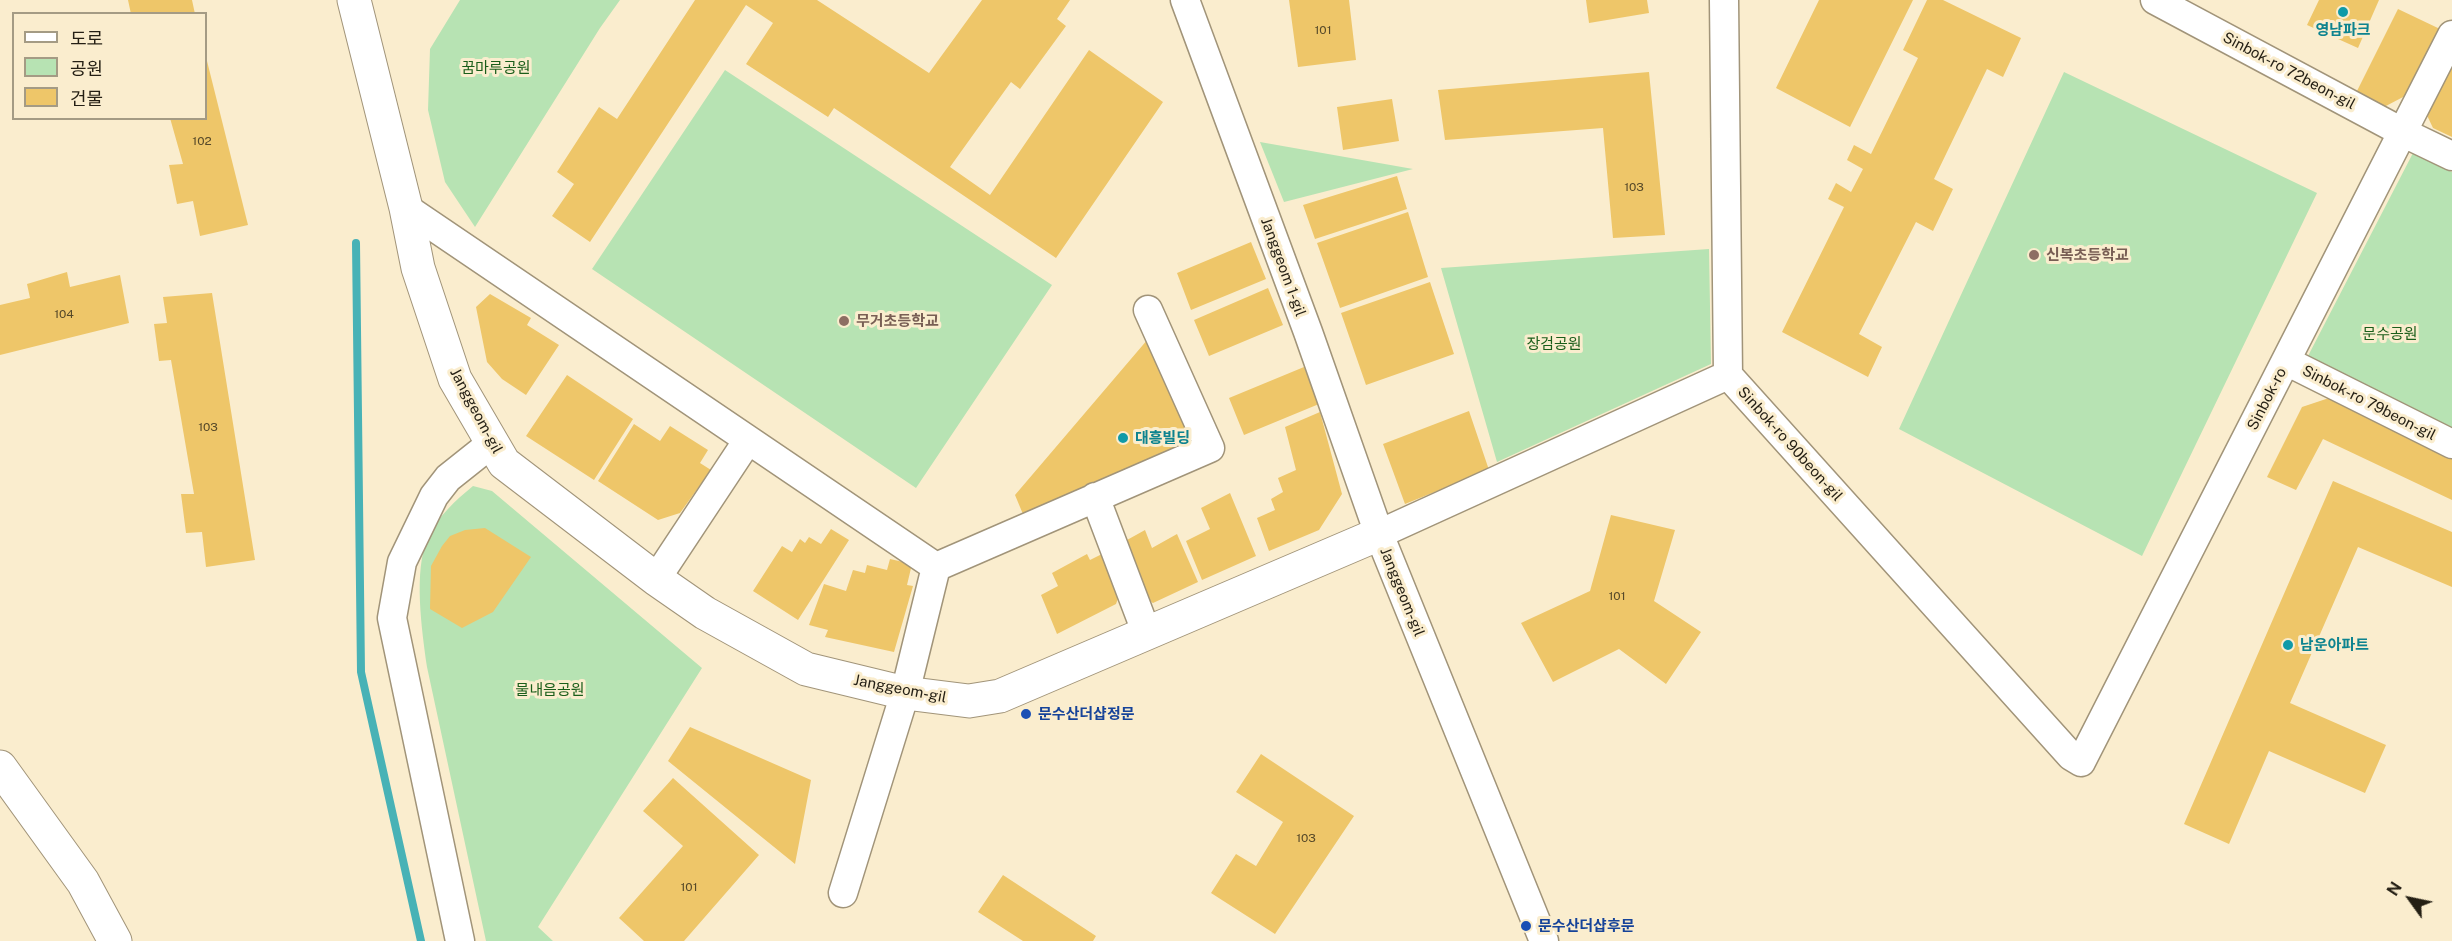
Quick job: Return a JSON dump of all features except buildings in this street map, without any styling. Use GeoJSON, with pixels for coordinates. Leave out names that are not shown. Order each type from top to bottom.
{"type":"FeatureCollection","features":[{"type":"Feature","properties":{"kind":"main road","name":"Janggeom-gil"},"geometry":{"type":"LineString","coordinates":[[354,0],[406,208],[418,268],[455,379],[504,463],[656,579],[705,613],[806,669],[905,693],[969,701],[1000,696],[1379,534]]}},
{"type":"Feature","properties":{"kind":"main road"},"geometry":{"type":"LineString","coordinates":[[0,767],[83,882],[115,941]]}},
{"type":"Feature","properties":{"kind":"street","name":"Janggeom 1-gil"},"geometry":{"type":"LineString","coordinates":[[1185,0],[1308,332],[1379,534]]}},
{"type":"Feature","properties":{"kind":"street","name":"Sinbok-ro 90beon-gil"},"geometry":{"type":"LineString","coordinates":[[1724,0],[1728,375],[2071,756],[2081,762]]}},
{"type":"Feature","properties":{"kind":"street","name":"Sinbok-ro 72beon-gil"},"geometry":{"type":"LineString","coordinates":[[2170,3],[2404,133],[2452,156]]}},
{"type":"Feature","properties":{"kind":"street","name":"Sinbok-ro"},"geometry":{"type":"LineString","coordinates":[[2081,762],[2452,36]]}},
{"type":"Feature","properties":{"kind":"street"},"geometry":{"type":"LineString","coordinates":[[406,208],[936,567]]}},
{"type":"Feature","properties":{"kind":"street"},"geometry":{"type":"LineString","coordinates":[[936,567],[1210,448],[1148,310]]}},
{"type":"Feature","properties":{"kind":"street","name":"Sinbok-ro 79beon-gil"},"geometry":{"type":"LineString","coordinates":[[2286,361],[2452,444]]}},
{"type":"Feature","properties":{"kind":"street"},"geometry":{"type":"LineString","coordinates":[[1379,534],[1728,375]]}},
{"type":"Feature","properties":{"kind":"street"},"geometry":{"type":"LineString","coordinates":[[656,579],[748,440]]}},
{"type":"Feature","properties":{"kind":"street"},"geometry":{"type":"LineString","coordinates":[[460,941],[392,618],[402,562],[434,496],[448,478],[492,443]]}},
{"type":"Feature","properties":{"kind":"street"},"geometry":{"type":"LineString","coordinates":[[1095,497],[1142,621]]}},
{"type":"Feature","properties":{"kind":"street","name":"Janggeom-gil"},"geometry":{"type":"LineString","coordinates":[[1379,534],[1544,941]]}},
{"type":"Feature","properties":{"kind":"street"},"geometry":{"type":"LineString","coordinates":[[843,893],[905,693],[936,567]]}},
{"type":"Feature","properties":{"kind":"green space","name":"꿈마루공원"},"geometry":{"type":"Polygon","coordinates":[[[460,0],[620,0],[475,227],[445,182],[428,110],[430,49],[460,0]]]}},
{"type":"Feature","properties":{"kind":"green space"},"geometry":{"type":"Polygon","coordinates":[[[725,70],[1052,285],[916,488],[592,269],[725,70]]]}},
{"type":"Feature","properties":{"kind":"green space"},"geometry":{"type":"Polygon","coordinates":[[[2064,72],[2317,193],[2142,556],[1899,429],[2064,72]]]}},
{"type":"Feature","properties":{"kind":"green space"},"geometry":{"type":"Polygon","coordinates":[[[1260,142],[1413,169],[1284,202],[1260,142]]]}},
{"type":"Feature","properties":{"kind":"green space","name":"문수공원"},"geometry":{"type":"Polygon","coordinates":[[[2413,153],[2452,172],[2452,435],[2316,369],[2308,356],[2413,153]]]}},
{"type":"Feature","properties":{"kind":"green space","name":"장검공원"},"geometry":{"type":"Polygon","coordinates":[[[1709,249],[1711,364],[1497,462],[1441,268],[1709,249]]]}},
{"type":"Feature","properties":{"kind":"green space","name":"물내음공원"},"geometry":{"type":"Polygon","coordinates":[[[473,486],[492,491],[702,668],[538,927],[553,941],[486,941],[427,667],[420,601],[423,551],[432,530],[442,516],[473,486]]]}},
{"type":"Feature","properties":{"kind":"waterway"},"geometry":{"type":"LineString","coordinates":[[356,243],[361,672],[421,941]]}},
{"type":"Feature","properties":{"kind":"place","name":"영남파크"},"geometry":{"type":"Point","coordinates":[2343,12]}},
{"type":"Feature","properties":{"kind":"place","name":"신복초등학교"},"geometry":{"type":"Point","coordinates":[2034,255]}},
{"type":"Feature","properties":{"kind":"place","name":"무거초등학교"},"geometry":{"type":"Point","coordinates":[844,321]}},
{"type":"Feature","properties":{"kind":"place","name":"대흥빌딩"},"geometry":{"type":"Point","coordinates":[1123,438]}},
{"type":"Feature","properties":{"kind":"place","name":"남운아파트"},"geometry":{"type":"Point","coordinates":[2288,645]}},
{"type":"Feature","properties":{"kind":"place","name":"문수산더샵정문"},"geometry":{"type":"Point","coordinates":[1026,714]}},
{"type":"Feature","properties":{"kind":"place","name":"문수산더샵후문"},"geometry":{"type":"Point","coordinates":[1526,926]}}]}
